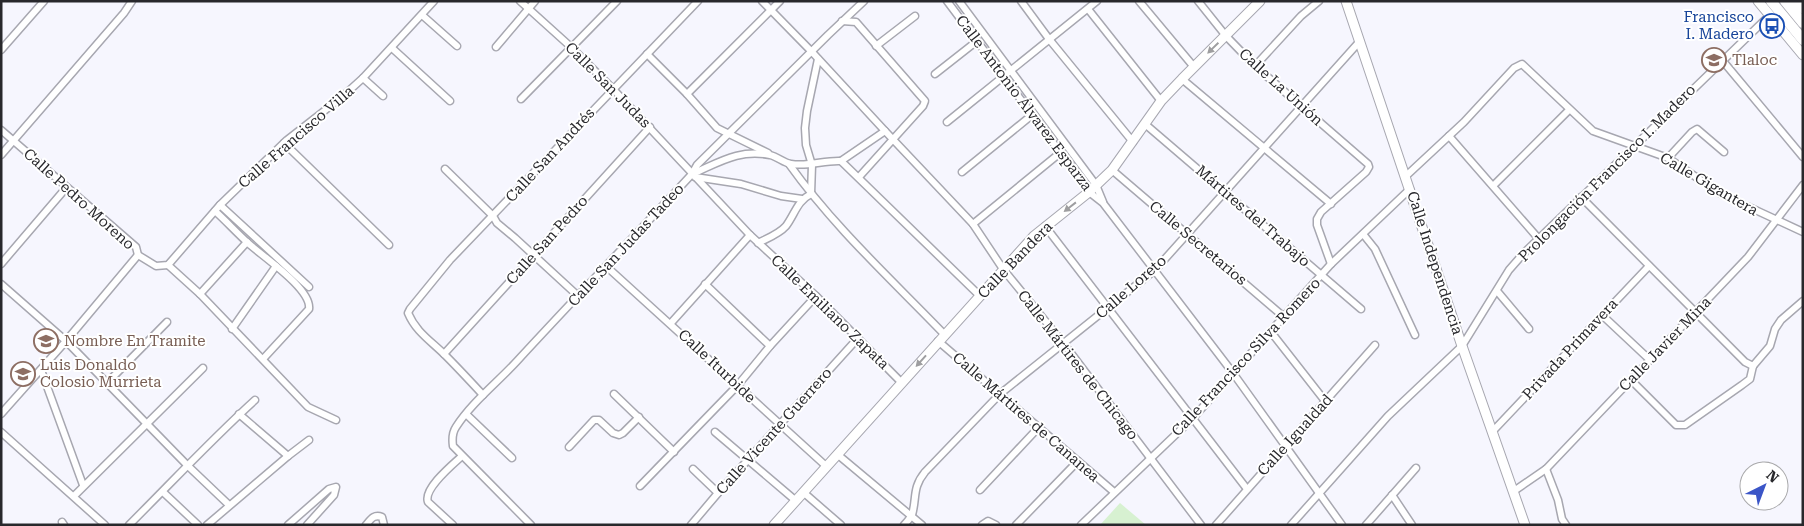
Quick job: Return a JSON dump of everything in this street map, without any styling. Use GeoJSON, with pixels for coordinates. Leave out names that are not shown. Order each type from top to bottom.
{"type":"FeatureCollection","features":[{"type":"Feature","properties":{"kind":"main road"},"geometry":{"type":"LineString","coordinates":[[1771,1],[1803,40]]}},
{"type":"Feature","properties":{"kind":"main road"},"geometry":{"type":"LineString","coordinates":[[1785,1],[1803,23]]}},
{"type":"Feature","properties":{"kind":"street"},"geometry":{"type":"LineString","coordinates":[[1,50],[44,1]]}},
{"type":"Feature","properties":{"kind":"street"},"geometry":{"type":"LineString","coordinates":[[1,155],[124,13],[132,1]]}},
{"type":"Feature","properties":{"kind":"street","name":"Calle Francisco Villa"},"geometry":{"type":"LineString","coordinates":[[168,265],[220,205],[284,144],[363,78],[434,1]]}},
{"type":"Feature","properties":{"kind":"street","name":"Calle San Judas"},"geometry":{"type":"LineString","coordinates":[[520,1],[571,47],[613,89],[750,235]]}},
{"type":"Feature","properties":{"kind":"street"},"geometry":{"type":"LineString","coordinates":[[496,47],[535,1]]}},
{"type":"Feature","properties":{"kind":"street"},"geometry":{"type":"LineString","coordinates":[[521,99],[617,1]]}},
{"type":"Feature","properties":{"kind":"street","name":"Calle San Andrés"},"geometry":{"type":"LineString","coordinates":[[444,354],[419,332],[408,314],[410,309],[450,260],[698,1]]}},
{"type":"Feature","properties":{"kind":"street","name":"Calle Mártires de Chicago"},"geometry":{"type":"LineString","coordinates":[[762,1],[818,58],[973,224],[1004,269],[1064,344],[1201,525]]}},
{"type":"Feature","properties":{"kind":"street"},"geometry":{"type":"LineString","coordinates":[[687,94],[780,1]]}},
{"type":"Feature","properties":{"kind":"street"},"geometry":{"type":"LineString","coordinates":[[856,22],[858,9],[864,1]]}},
{"type":"Feature","properties":{"kind":"street","name":"Calle Antonio Álvarez Esparza"},"geometry":{"type":"LineString","coordinates":[[947,1],[1089,192],[1103,203],[1233,373],[1342,525]]}},
{"type":"Feature","properties":{"kind":"street","name":"Calle Antonio Álvarez Esparza"},"geometry":{"type":"LineString","coordinates":[[959,1],[1096,185],[1103,203]]}},
{"type":"Feature","properties":{"kind":"street"},"geometry":{"type":"LineString","coordinates":[[1021,1],[1049,39],[1133,142]]}},
{"type":"Feature","properties":{"kind":"street"},"geometry":{"type":"LineString","coordinates":[[948,122],[1097,1]]}},
{"type":"Feature","properties":{"kind":"street"},"geometry":{"type":"LineString","coordinates":[[1138,1],[1194,67]]}},
{"type":"Feature","properties":{"kind":"street","name":"Calle La Unión"},"geometry":{"type":"LineString","coordinates":[[1198,1],[1226,36],[1255,66],[1366,161],[1369,167],[1366,172],[1331,204]]}},
{"type":"Feature","properties":{"kind":"street"},"geometry":{"type":"LineString","coordinates":[[1255,66],[1301,16],[1319,1]]}},
{"type":"Feature","properties":{"kind":"street","name":"Calle Independencia"},"geometry":{"type":"LineString","coordinates":[[1346,1],[1462,346],[1525,525]]}},
{"type":"Feature","properties":{"kind":"street"},"geometry":{"type":"LineString","coordinates":[[1758,1],[1803,55]]}},
{"type":"Feature","properties":{"kind":"street"},"geometry":{"type":"LineString","coordinates":[[1796,1],[1803,9]]}},
{"type":"Feature","properties":{"kind":"street","name":"Calle Bandera"},"geometry":{"type":"LineString","coordinates":[[774,525],[1004,269],[1045,226],[1089,192],[1112,170],[1161,101],[1259,2]]}},
{"type":"Feature","properties":{"kind":"street","name":"Calle San Judas Tadeo"},"geometry":{"type":"LineString","coordinates":[[462,456],[453,446],[452,439],[455,429],[466,414],[694,175],[697,165],[842,21],[858,9]]}},
{"type":"Feature","properties":{"kind":"street"},"geometry":{"type":"LineString","coordinates":[[1088,9],[1161,101]]}},
{"type":"Feature","properties":{"kind":"street","name":"Prolongación Francisco I. Madero"},"geometry":{"type":"LineString","coordinates":[[1291,525],[1388,416],[1462,346],[1509,270],[1538,238],[1770,15]]}},
{"type":"Feature","properties":{"kind":"street"},"geometry":{"type":"LineString","coordinates":[[422,16],[457,46]]}},
{"type":"Feature","properties":{"kind":"street"},"geometry":{"type":"LineString","coordinates":[[876,46],[915,16]]}},
{"type":"Feature","properties":{"kind":"street"},"geometry":{"type":"LineString","coordinates":[[842,21],[856,22],[925,101],[923,106],[893,140],[857,176]]}},
{"type":"Feature","properties":{"kind":"street"},"geometry":{"type":"LineString","coordinates":[[935,74],[977,41]]}},
{"type":"Feature","properties":{"kind":"street","name":"Calle Loreto"},"geometry":{"type":"LineString","coordinates":[[904,525],[911,516],[919,480],[1000,394],[1155,270],[1360,41]]}},
{"type":"Feature","properties":{"kind":"street"},"geometry":{"type":"LineString","coordinates":[[392,48],[450,101]]}},
{"type":"Feature","properties":{"kind":"street"},"geometry":{"type":"LineString","coordinates":[[647,54],[687,94],[717,128],[790,164],[812,165],[830,160],[841,161],[980,296]]}},
{"type":"Feature","properties":{"kind":"street"},"geometry":{"type":"LineString","coordinates":[[811,194],[812,165],[806,145],[805,128],[818,58]]}},
{"type":"Feature","properties":{"kind":"street"},"geometry":{"type":"LineString","coordinates":[[1722,60],[1803,158]]}},
{"type":"Feature","properties":{"kind":"street","name":"Calle Gigantera"},"geometry":{"type":"LineString","coordinates":[[1449,136],[1514,68],[1522,64],[1593,131],[1668,158],[1721,194],[1803,232]]}},
{"type":"Feature","properties":{"kind":"street"},"geometry":{"type":"LineString","coordinates":[[363,78],[383,96]]}},
{"type":"Feature","properties":{"kind":"street"},"geometry":{"type":"LineString","coordinates":[[1182,79],[1331,204],[1321,212],[1317,219],[1317,225],[1331,264]]}},
{"type":"Feature","properties":{"kind":"street"},"geometry":{"type":"LineString","coordinates":[[1494,185],[1569,110]]}},
{"type":"Feature","properties":{"kind":"street"},"geometry":{"type":"LineString","coordinates":[[962,172],[1032,115]]}},
{"type":"Feature","properties":{"kind":"street","name":"Mártires del Trabajo"},"geometry":{"type":"LineString","coordinates":[[1145,124],[1361,310]]}},
{"type":"Feature","properties":{"kind":"street","name":"Calle San Pedro"},"geometry":{"type":"LineString","coordinates":[[444,354],[650,127]]}},
{"type":"Feature","properties":{"kind":"street"},"geometry":{"type":"LineString","coordinates":[[1668,158],[1692,132],[1698,129],[1724,152]]}},
{"type":"Feature","properties":{"kind":"street","name":"Calle Pedro Moreno"},"geometry":{"type":"LineString","coordinates":[[1,130],[136,247],[138,255],[156,266],[168,265]]}},
{"type":"Feature","properties":{"kind":"street"},"geometry":{"type":"LineString","coordinates":[[841,161],[885,131]]}},
{"type":"Feature","properties":{"kind":"street"},"geometry":{"type":"LineString","coordinates":[[1406,176],[1449,136],[1494,185],[1538,238]]}},
{"type":"Feature","properties":{"kind":"street"},"geometry":{"type":"LineString","coordinates":[[284,144],[389,245]]}},
{"type":"Feature","properties":{"kind":"street"},"geometry":{"type":"LineString","coordinates":[[973,224],[1060,152]]}},
{"type":"Feature","properties":{"kind":"street"},"geometry":{"type":"LineString","coordinates":[[694,175],[734,156],[750,154],[772,156]]}},
{"type":"Feature","properties":{"kind":"street"},"geometry":{"type":"LineString","coordinates":[[790,164],[811,194]]}},
{"type":"Feature","properties":{"kind":"street"},"geometry":{"type":"LineString","coordinates":[[445,169],[493,216],[497,223],[577,296]]}},
{"type":"Feature","properties":{"kind":"street","name":"Calle Secretarios"},"geometry":{"type":"LineString","coordinates":[[1112,170],[1284,317]]}},
{"type":"Feature","properties":{"kind":"street"},"geometry":{"type":"LineString","coordinates":[[694,175],[741,184],[781,196],[802,199]]}},
{"type":"Feature","properties":{"kind":"street","name":"Calle Javier Mina"},"geometry":{"type":"LineString","coordinates":[[1514,491],[1546,469],[1748,257],[1803,185]]}},
{"type":"Feature","properties":{"kind":"street"},"geometry":{"type":"LineString","coordinates":[[1,264],[66,188]]}},
{"type":"Feature","properties":{"kind":"street","name":"Calle Francisco Silva Romero"},"geometry":{"type":"LineString","coordinates":[[1081,525],[1193,418],[1331,264],[1410,189]]}},
{"type":"Feature","properties":{"kind":"street"},"geometry":{"type":"LineString","coordinates":[[758,243],[786,226],[802,199],[811,194]]}},
{"type":"Feature","properties":{"kind":"street","name":"Calle Mártires de Cananea"},"geometry":{"type":"LineString","coordinates":[[811,194],[941,338],[1000,394],[1114,492]]}},
{"type":"Feature","properties":{"kind":"street"},"geometry":{"type":"LineString","coordinates":[[1580,198],[1745,362],[1753,366]]}},
{"type":"Feature","properties":{"kind":"street"},"geometry":{"type":"LineString","coordinates":[[220,205],[309,287]]}},
{"type":"Feature","properties":{"kind":"street"},"geometry":{"type":"LineString","coordinates":[[214,211],[298,286],[310,304],[305,313],[263,359]]}},
{"type":"Feature","properties":{"kind":"street"},"geometry":{"type":"LineString","coordinates":[[1045,226],[1247,490]]}},
{"type":"Feature","properties":{"kind":"street"},"geometry":{"type":"LineString","coordinates":[[1363,234],[1375,250],[1415,335]]}},
{"type":"Feature","properties":{"kind":"street"},"geometry":{"type":"LineString","coordinates":[[671,323],[750,235]]}},
{"type":"Feature","properties":{"kind":"street","name":"Calle Emiliano Zapata"},"geometry":{"type":"LineString","coordinates":[[750,235],[816,296],[902,382]]}},
{"type":"Feature","properties":{"kind":"street"},"geometry":{"type":"LineString","coordinates":[[200,294],[247,242]]}},
{"type":"Feature","properties":{"kind":"street"},"geometry":{"type":"LineString","coordinates":[[1,414],[66,341],[138,255]]}},
{"type":"Feature","properties":{"kind":"street"},"geometry":{"type":"LineString","coordinates":[[168,265],[200,294],[308,407],[336,420]]}},
{"type":"Feature","properties":{"kind":"street"},"geometry":{"type":"LineString","coordinates":[[232,329],[276,266]]}},
{"type":"Feature","properties":{"kind":"street","name":"Privada Primavera"},"geometry":{"type":"LineString","coordinates":[[1492,432],[1649,266]]}},
{"type":"Feature","properties":{"kind":"street","name":"Calle Iturbide"},"geometry":{"type":"LineString","coordinates":[[607,267],[671,323],[826,466]]}},
{"type":"Feature","properties":{"kind":"street"},"geometry":{"type":"LineString","coordinates":[[1,284],[66,341],[106,384],[229,505]]}},
{"type":"Feature","properties":{"kind":"street"},"geometry":{"type":"LineString","coordinates":[[706,284],[770,346]]}},
{"type":"Feature","properties":{"kind":"street"},"geometry":{"type":"LineString","coordinates":[[1497,290],[1528,329]]}},
{"type":"Feature","properties":{"kind":"street"},"geometry":{"type":"LineString","coordinates":[[640,486],[738,385],[770,346],[816,296]]}},
{"type":"Feature","properties":{"kind":"street"},"geometry":{"type":"LineString","coordinates":[[1631,380],[1676,425],[1685,424],[1750,379],[1753,366],[1770,346],[1775,329],[1781,320],[1803,301]]}},
{"type":"Feature","properties":{"kind":"street"},"geometry":{"type":"LineString","coordinates":[[1602,315],[1650,360]]}},
{"type":"Feature","properties":{"kind":"street"},"geometry":{"type":"LineString","coordinates":[[106,384],[167,322]]}},
{"type":"Feature","properties":{"kind":"street"},"geometry":{"type":"LineString","coordinates":[[1271,332],[1325,401]]}},
{"type":"Feature","properties":{"kind":"street","name":"Calle Vicente Guerrero"},"geometry":{"type":"LineString","coordinates":[[691,525],[858,338]]}},
{"type":"Feature","properties":{"kind":"street","name":"Calle Igualdad"},"geometry":{"type":"LineString","coordinates":[[1216,525],[1375,345]]}},
{"type":"Feature","properties":{"kind":"street"},"geometry":{"type":"LineString","coordinates":[[444,354],[483,396]]}},
{"type":"Feature","properties":{"kind":"street"},"geometry":{"type":"LineString","coordinates":[[74,496],[83,485],[204,368]]}},
{"type":"Feature","properties":{"kind":"street"},"geometry":{"type":"LineString","coordinates":[[41,370],[83,485]]}},
{"type":"Feature","properties":{"kind":"street"},"geometry":{"type":"LineString","coordinates":[[614,394],[674,452]]}},
{"type":"Feature","properties":{"kind":"street"},"geometry":{"type":"LineString","coordinates":[[129,525],[163,492],[187,465],[255,400]]}},
{"type":"Feature","properties":{"kind":"street"},"geometry":{"type":"LineString","coordinates":[[239,414],[288,456]]}},
{"type":"Feature","properties":{"kind":"street"},"geometry":{"type":"LineString","coordinates":[[466,414],[512,458]]}},
{"type":"Feature","properties":{"kind":"street"},"geometry":{"type":"LineString","coordinates":[[569,447],[594,420],[599,420],[613,433],[619,435],[639,417]]}},
{"type":"Feature","properties":{"kind":"street"},"geometry":{"type":"LineString","coordinates":[[980,490],[1039,427]]}},
{"type":"Feature","properties":{"kind":"street"},"geometry":{"type":"LineString","coordinates":[[1,432],[105,525]]}},
{"type":"Feature","properties":{"kind":"street"},"geometry":{"type":"LineString","coordinates":[[715,432],[795,500]]}},
{"type":"Feature","properties":{"kind":"street"},"geometry":{"type":"LineString","coordinates":[[207,525],[309,440]]}},
{"type":"Feature","properties":{"kind":"street"},"geometry":{"type":"LineString","coordinates":[[837,454],[922,525]]}},
{"type":"Feature","properties":{"kind":"street"},"geometry":{"type":"LineString","coordinates":[[453,525],[426,498],[428,491],[462,456],[531,525]]}},
{"type":"Feature","properties":{"kind":"street"},"geometry":{"type":"LineString","coordinates":[[1016,525],[1078,461]]}},
{"type":"Feature","properties":{"kind":"street"},"geometry":{"type":"LineString","coordinates":[[1366,525],[1416,468]]}},
{"type":"Feature","properties":{"kind":"street"},"geometry":{"type":"LineString","coordinates":[[692,469],[718,493]]}},
{"type":"Feature","properties":{"kind":"street"},"geometry":{"type":"LineString","coordinates":[[1546,469],[1558,500],[1562,519],[1566,525]]}},
{"type":"Feature","properties":{"kind":"street"},"geometry":{"type":"LineString","coordinates":[[288,525],[329,489],[336,487],[334,495],[307,525]]}},
{"type":"Feature","properties":{"kind":"street"},"geometry":{"type":"LineString","coordinates":[[163,492],[198,525]]}},
{"type":"Feature","properties":{"kind":"street"},"geometry":{"type":"LineString","coordinates":[[803,492],[841,525]]}},
{"type":"Feature","properties":{"kind":"street"},"geometry":{"type":"LineString","coordinates":[[1392,495],[1412,525]]}},
{"type":"Feature","properties":{"kind":"street"},"geometry":{"type":"LineString","coordinates":[[366,525],[374,517],[378,516],[382,517],[384,525]]}},
{"type":"Feature","properties":{"kind":"street"},"geometry":{"type":"LineString","coordinates":[[982,525],[988,521],[996,525]]}},
{"type":"Feature","properties":{"kind":"green space"},"geometry":{"type":"Polygon","coordinates":[[[1120,503],[1146,525],[1100,525],[1120,503]]]}},
{"type":"Feature","properties":{"kind":"place","name":"Francisco I. Madero"},"geometry":{"type":"Point","coordinates":[1772,26]}},
{"type":"Feature","properties":{"kind":"place","name":"Tlaloc"},"geometry":{"type":"Point","coordinates":[1714,60]}},
{"type":"Feature","properties":{"kind":"place","name":"Nombre En Tramite"},"geometry":{"type":"Point","coordinates":[46,341]}},
{"type":"Feature","properties":{"kind":"place","name":"Luis Donaldo Colosio Murrieta"},"geometry":{"type":"Point","coordinates":[23,374]}}]}
